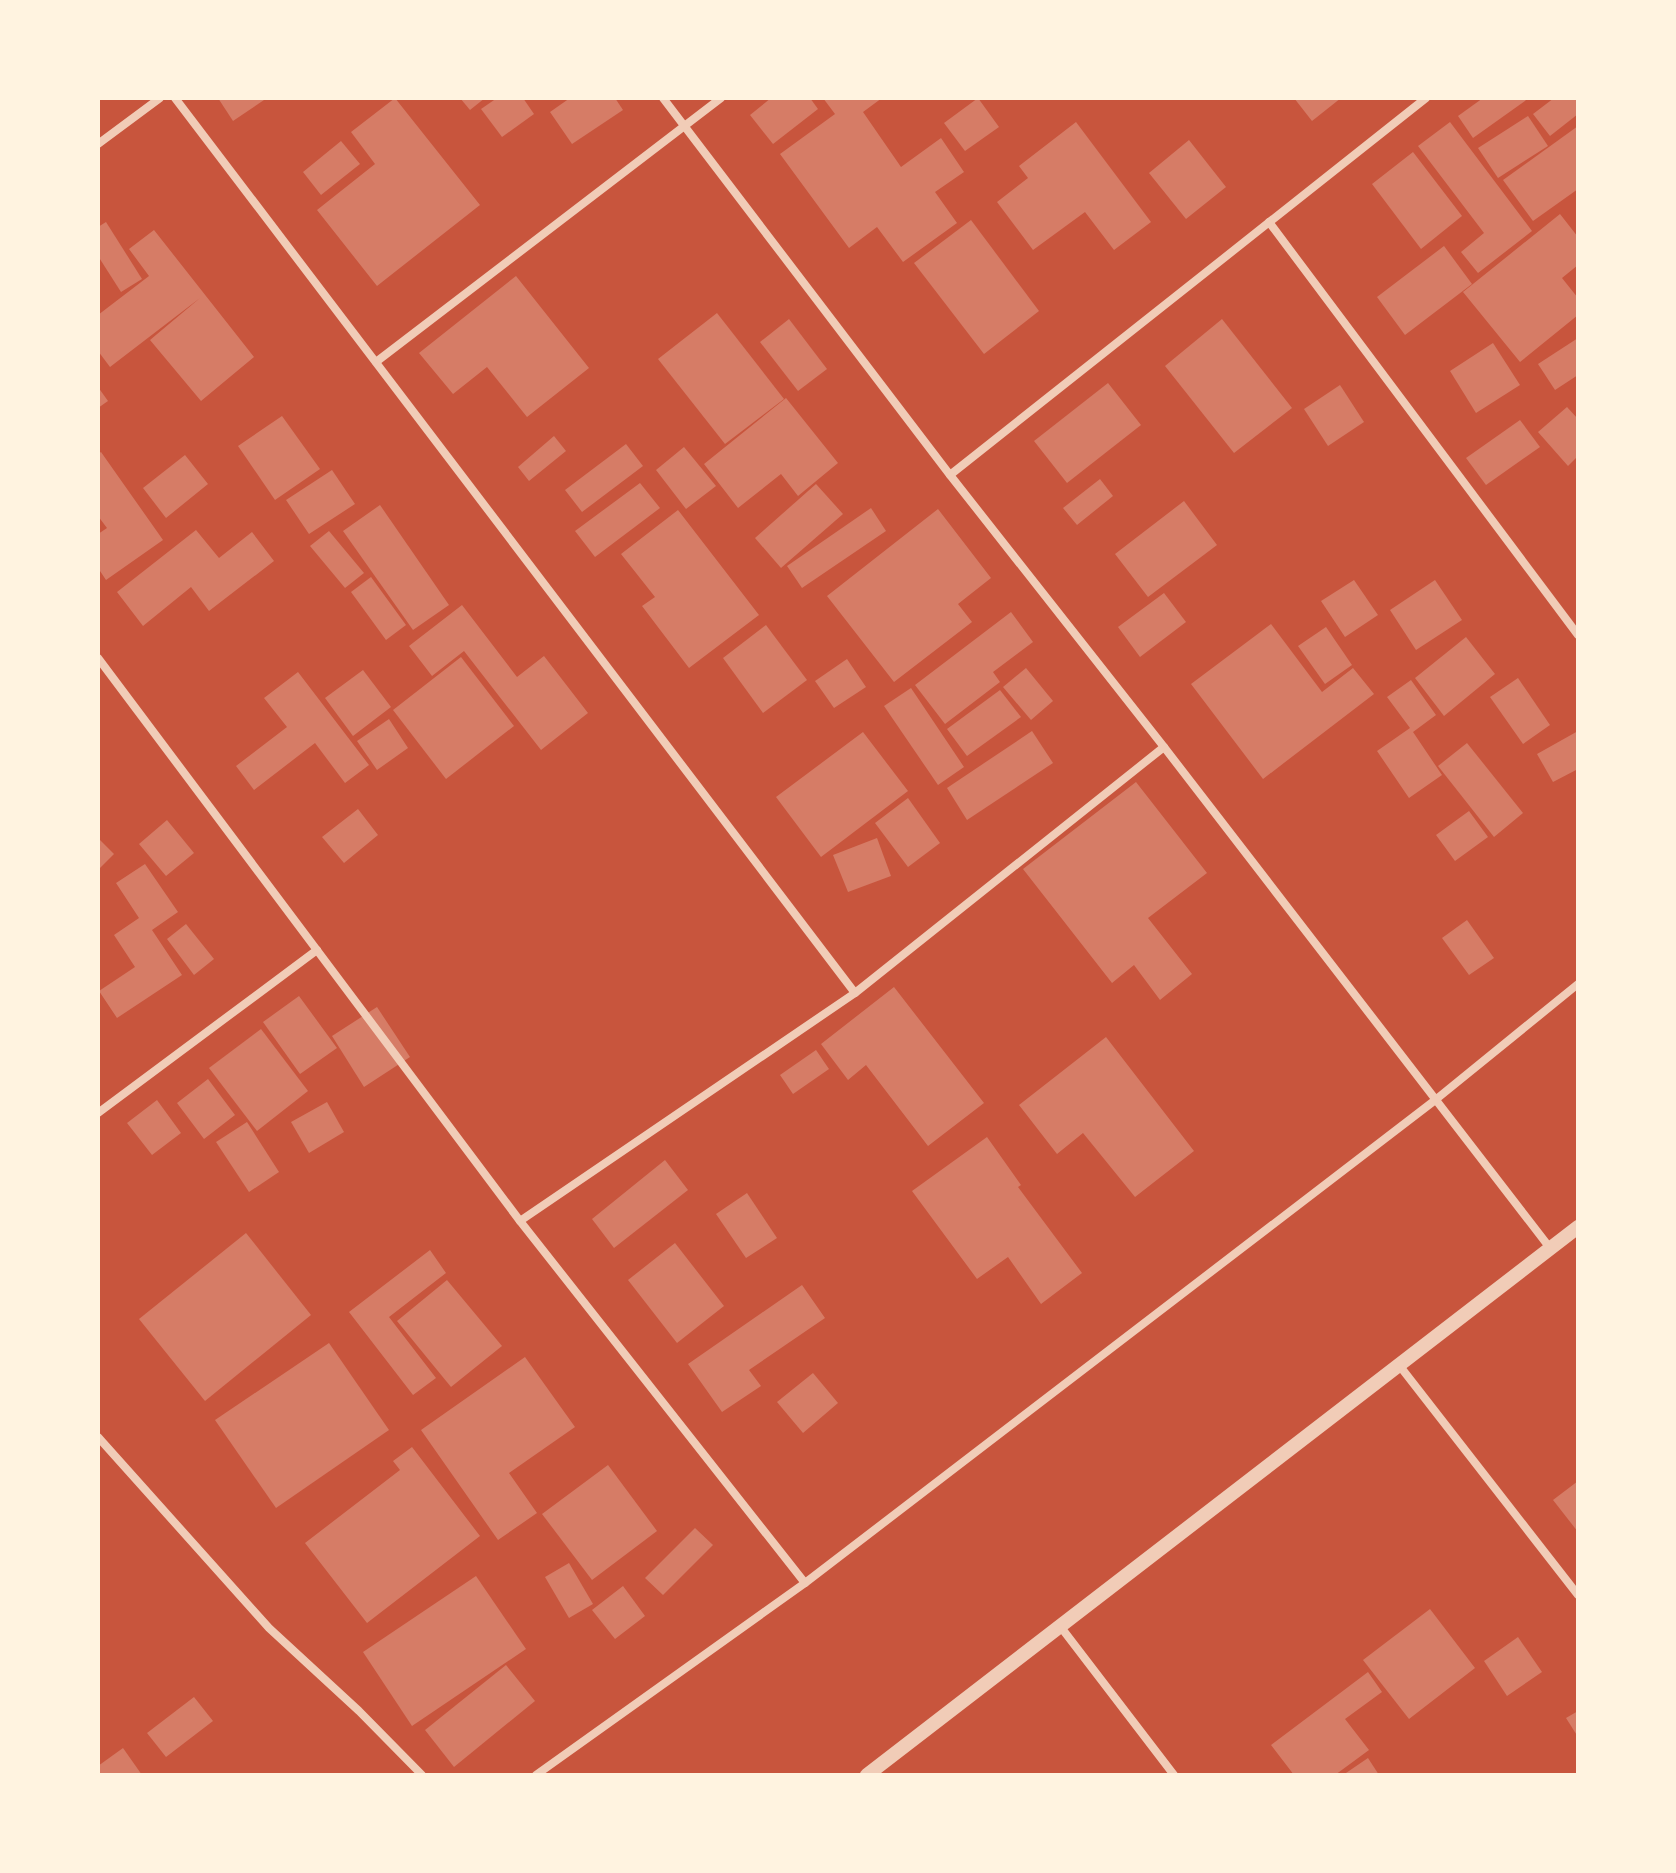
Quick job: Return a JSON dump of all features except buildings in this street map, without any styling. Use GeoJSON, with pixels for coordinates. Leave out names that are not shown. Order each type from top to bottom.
{"type":"FeatureCollection","features":[{"type":"Feature","properties":{"kind":"street"},"geometry":{"type":"LineString","coordinates":[[98,144],[160,98]]}},
{"type":"Feature","properties":{"kind":"street"},"geometry":{"type":"LineString","coordinates":[[175,98],[855,993]]}},
{"type":"Feature","properties":{"kind":"street"},"geometry":{"type":"LineString","coordinates":[[663,98],[950,475],[1550,1248]]}},
{"type":"Feature","properties":{"kind":"street"},"geometry":{"type":"LineString","coordinates":[[376,362],[721,98]]}},
{"type":"Feature","properties":{"kind":"street"},"geometry":{"type":"LineString","coordinates":[[950,475],[1426,98]]}},
{"type":"Feature","properties":{"kind":"street"},"geometry":{"type":"LineString","coordinates":[[1269,222],[1578,635]]}},
{"type":"Feature","properties":{"kind":"street"},"geometry":{"type":"LineString","coordinates":[[98,658],[520,1221],[805,1583]]}},
{"type":"Feature","properties":{"kind":"street"},"geometry":{"type":"LineString","coordinates":[[520,1221],[855,993],[1164,747]]}},
{"type":"Feature","properties":{"kind":"street"},"geometry":{"type":"LineString","coordinates":[[98,1113],[317,950]]}},
{"type":"Feature","properties":{"kind":"street"},"geometry":{"type":"LineString","coordinates":[[536,1775],[805,1583],[1434,1101],[1578,984]]}},
{"type":"Feature","properties":{"kind":"street"},"geometry":{"type":"LineString","coordinates":[[867,1775],[1578,1227]]}},
{"type":"Feature","properties":{"kind":"street"},"geometry":{"type":"LineString","coordinates":[[1399,1365],[1578,1595]]}},
{"type":"Feature","properties":{"kind":"street"},"geometry":{"type":"LineString","coordinates":[[98,1437],[269,1628],[359,1711],[422,1775]]}},
{"type":"Feature","properties":{"kind":"street"},"geometry":{"type":"LineString","coordinates":[[1059,1625],[1174,1775]]}}]}
